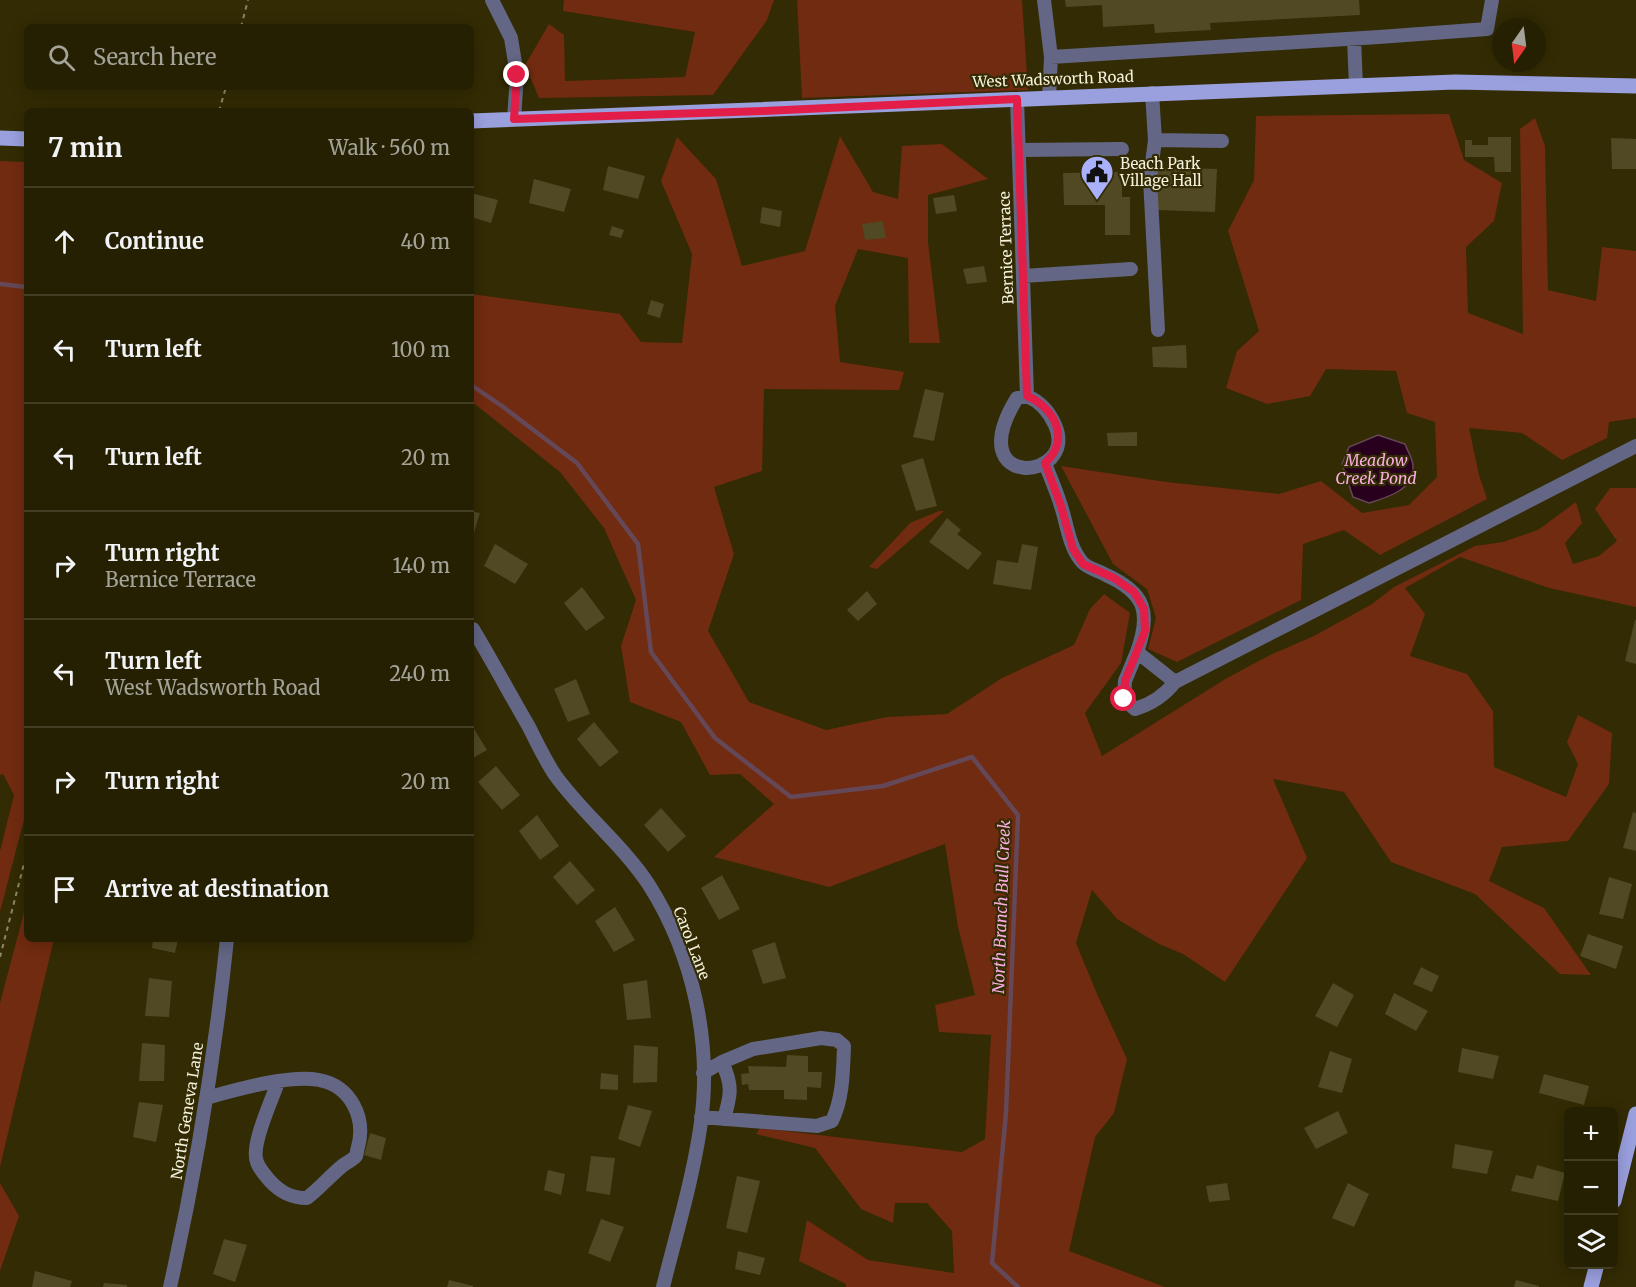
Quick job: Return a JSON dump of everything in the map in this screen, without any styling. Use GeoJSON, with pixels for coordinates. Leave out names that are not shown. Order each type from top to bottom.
{"type":"FeatureCollection","features":[{"type":"Feature","properties":{"kind":"main road","name":"West Wadsworth Road"},"geometry":{"type":"LineString","coordinates":[[474,121],[1455,82],[1636,86]]}},
{"type":"Feature","properties":{"kind":"main road"},"geometry":{"type":"LineString","coordinates":[[0,138],[24,139]]}},
{"type":"Feature","properties":{"kind":"main road"},"geometry":{"type":"LineString","coordinates":[[1618,1191],[1630,1160],[1636,1114]]}},
{"type":"Feature","properties":{"kind":"main road"},"geometry":{"type":"LineString","coordinates":[[1591,1287],[1596,1269]]}},
{"type":"Feature","properties":{"kind":"street"},"geometry":{"type":"LineString","coordinates":[[492,0],[511,38],[517,75],[514,119]]}},
{"type":"Feature","properties":{"kind":"street"},"geometry":{"type":"LineString","coordinates":[[1044,0],[1051,57],[1048,97]]}},
{"type":"Feature","properties":{"kind":"street"},"geometry":{"type":"LineString","coordinates":[[1051,57],[1487,29],[1492,0]]}},
{"type":"Feature","properties":{"kind":"street"},"geometry":{"type":"LineString","coordinates":[[1354,39],[1356,86]]}},
{"type":"Feature","properties":{"kind":"street"},"geometry":{"type":"LineString","coordinates":[[1152,93],[1155,140],[1150,179],[1158,330]]}},
{"type":"Feature","properties":{"kind":"street","name":"Bernice Terrace"},"geometry":{"type":"LineString","coordinates":[[1017,99],[1027,396]]}},
{"type":"Feature","properties":{"kind":"street"},"geometry":{"type":"LineString","coordinates":[[1155,140],[1222,141]]}},
{"type":"Feature","properties":{"kind":"street"},"geometry":{"type":"LineString","coordinates":[[1019,150],[1122,149]]}},
{"type":"Feature","properties":{"kind":"street"},"geometry":{"type":"LineString","coordinates":[[1023,276],[1131,269]]}},
{"type":"Feature","properties":{"kind":"street"},"geometry":{"type":"LineString","coordinates":[[1027,396],[1039,401],[1048,411],[1059,432],[1058,444],[1053,456],[1037,468],[1023,469],[1004,457],[1001,435],[1017,398],[1027,396]]}},
{"type":"Feature","properties":{"kind":"street"},"geometry":{"type":"LineString","coordinates":[[1045,463],[1061,506],[1073,549],[1083,564],[1114,578],[1134,592],[1144,609],[1145,631],[1125,681],[1124,699],[1135,709],[1146,706],[1166,694],[1175,682],[1636,446]]}},
{"type":"Feature","properties":{"kind":"street","name":"Carol Lane"},"geometry":{"type":"LineString","coordinates":[[474,628],[555,775],[619,846],[648,885],[668,921],[696,1002],[703,1049],[701,1117],[692,1175],[663,1287]]}},
{"type":"Feature","properties":{"kind":"street"},"geometry":{"type":"LineString","coordinates":[[1137,652],[1175,682]]}},
{"type":"Feature","properties":{"kind":"street","name":"North Geneva Lane"},"geometry":{"type":"LineString","coordinates":[[170,1287],[190,1198],[219,1014],[227,942]]}},
{"type":"Feature","properties":{"kind":"street"},"geometry":{"type":"LineString","coordinates":[[701,1117],[817,1126],[832,1121],[838,1110],[842,1092],[844,1046],[837,1040],[821,1038],[753,1048],[704,1073]]}},
{"type":"Feature","properties":{"kind":"street"},"geometry":{"type":"LineString","coordinates":[[722,1062],[729,1076],[731,1095],[724,1119]]}},
{"type":"Feature","properties":{"kind":"street"},"geometry":{"type":"LineString","coordinates":[[206,1098],[278,1082],[301,1079],[321,1080],[340,1089],[355,1106],[361,1119],[361,1138],[356,1156],[307,1198],[293,1198],[277,1189],[257,1163],[255,1152],[257,1139],[278,1082]]}},
{"type":"Feature","properties":{"kind":"path"},"geometry":{"type":"LineString","coordinates":[[242,24],[248,0]]}},
{"type":"Feature","properties":{"kind":"path"},"geometry":{"type":"LineString","coordinates":[[220,108],[224,90]]}},
{"type":"Feature","properties":{"kind":"path"},"geometry":{"type":"LineString","coordinates":[[0,957],[24,864]]}},
{"type":"Feature","properties":{"kind":"shaded area"},"geometry":{"type":"Polygon","coordinates":[[[564,0],[774,0],[767,20],[713,95],[539,98],[525,65],[549,24],[564,35],[565,81],[685,77],[695,32],[563,11],[564,0]]]}},
{"type":"Feature","properties":{"kind":"shaded area"},"geometry":{"type":"Polygon","coordinates":[[[797,0],[1022,0],[1028,90],[802,98],[797,0]]]}},
{"type":"Feature","properties":{"kind":"shaded area"},"geometry":{"type":"Polygon","coordinates":[[[1449,114],[1464,160],[1502,183],[1494,221],[1466,247],[1468,313],[1523,334],[1520,129],[1535,118],[1545,146],[1548,290],[1596,301],[1602,247],[1636,251],[1636,418],[1609,422],[1607,438],[1562,460],[1522,433],[1469,428],[1479,475],[1487,499],[1380,555],[1344,530],[1303,544],[1301,600],[1177,662],[1148,649],[1156,618],[1147,589],[1113,564],[1061,466],[1166,482],[1279,494],[1321,481],[1362,513],[1409,505],[1437,477],[1435,422],[1407,413],[1396,371],[1326,369],[1310,396],[1267,404],[1226,388],[1237,351],[1259,331],[1228,231],[1254,180],[1256,116],[1449,114]]]}},
{"type":"Feature","properties":{"kind":"shaded area"},"geometry":{"type":"Polygon","coordinates":[[[840,136],[873,192],[898,199],[902,146],[942,144],[988,179],[928,195],[928,242],[940,343],[909,343],[908,258],[858,249],[835,306],[840,362],[904,372],[899,390],[764,389],[762,471],[714,487],[734,554],[708,631],[749,702],[826,730],[887,717],[947,714],[1002,678],[1074,645],[1090,609],[1104,594],[1130,613],[1121,663],[1085,713],[1102,756],[1227,678],[1270,655],[1314,636],[1372,604],[1394,587],[1475,546],[1503,542],[1538,530],[1576,502],[1582,523],[1565,543],[1573,564],[1599,556],[1617,541],[1595,509],[1610,488],[1636,488],[1636,607],[1549,588],[1460,557],[1405,588],[1425,614],[1410,656],[1467,674],[1493,711],[1494,767],[1566,797],[1578,764],[1567,742],[1578,715],[1612,733],[1609,784],[1568,841],[1502,847],[1489,881],[1544,908],[1591,975],[1560,974],[1475,894],[1391,862],[1344,792],[1273,779],[1307,858],[1225,982],[1183,954],[1159,944],[1117,919],[1092,890],[1076,943],[1127,1059],[1114,1113],[1095,1137],[1069,1251],[1165,1287],[846,1287],[846,1284],[799,1261],[807,1220],[868,1260],[954,1273],[952,1231],[927,1203],[895,1203],[893,1223],[861,1209],[815,1148],[756,1134],[760,1128],[962,1152],[985,1139],[991,1035],[939,1032],[935,1005],[975,995],[958,927],[945,844],[829,887],[714,857],[774,804],[740,774],[710,775],[681,722],[630,702],[621,646],[636,600],[604,528],[560,472],[474,403],[474,294],[620,314],[641,342],[682,343],[692,254],[661,181],[677,137],[716,179],[742,266],[805,251],[840,136]]]}},
{"type":"Feature","properties":{"kind":"shaded area"},"geometry":{"type":"Polygon","coordinates":[[[0,161],[24,162],[24,820],[0,912],[0,851],[14,795],[3,774],[0,775],[0,161]]]}},
{"type":"Feature","properties":{"kind":"shaded area"},"geometry":{"type":"Polygon","coordinates":[[[944,511],[877,569],[869,567],[910,523],[944,511]]]}},
{"type":"Feature","properties":{"kind":"shaded area"},"geometry":{"type":"Polygon","coordinates":[[[24,912],[24,942],[53,942],[0,1167],[0,1003],[24,912]]]}},
{"type":"Feature","properties":{"kind":"shaded area"},"geometry":{"type":"Polygon","coordinates":[[[0,1183],[19,1216],[0,1271],[0,1183]]]}},
{"type":"Feature","properties":{"kind":"water","name":"Meadow Creek Pond"},"geometry":{"type":"Polygon","coordinates":[[[1378,435],[1405,444],[1413,463],[1412,474],[1405,487],[1369,503],[1353,497],[1342,464],[1349,447],[1378,435]]]}},
{"type":"Feature","properties":{"kind":"building"},"geometry":{"type":"Polygon","coordinates":[[[1065,0],[1359,0],[1360,15],[1210,23],[1211,30],[1155,33],[1154,24],[1103,27],[1102,5],[1066,7],[1065,0]]]}},
{"type":"Feature","properties":{"kind":"building"},"geometry":{"type":"Polygon","coordinates":[[[1488,137],[1511,137],[1511,172],[1495,172],[1494,157],[1465,157],[1465,140],[1472,140],[1472,145],[1488,145],[1488,137]]]}},
{"type":"Feature","properties":{"kind":"building"},"geometry":{"type":"Polygon","coordinates":[[[1611,138],[1636,139],[1636,169],[1612,169],[1611,138]]]}},
{"type":"Feature","properties":{"kind":"building"},"geometry":{"type":"Polygon","coordinates":[[[608,166],[645,176],[638,199],[603,190],[608,166]]]}},
{"type":"Feature","properties":{"kind":"building"},"geometry":{"type":"Polygon","coordinates":[[[1155,167],[1217,169],[1215,212],[1157,210],[1155,167]]]}},
{"type":"Feature","properties":{"kind":"building","name":"Beach Park Village Hall"},"geometry":{"type":"Polygon","coordinates":[[[1122,172],[1122,197],[1130,197],[1130,235],[1105,235],[1105,205],[1064,205],[1063,173],[1122,172]]]}},
{"type":"Feature","properties":{"kind":"building"},"geometry":{"type":"Polygon","coordinates":[[[534,179],[571,189],[564,212],[529,203],[534,179]]]}},
{"type":"Feature","properties":{"kind":"building"},"geometry":{"type":"Polygon","coordinates":[[[474,194],[498,200],[491,223],[474,218],[474,194]]]}},
{"type":"Feature","properties":{"kind":"building"},"geometry":{"type":"Polygon","coordinates":[[[954,195],[957,211],[936,214],[933,198],[954,195]]]}},
{"type":"Feature","properties":{"kind":"building"},"geometry":{"type":"Polygon","coordinates":[[[762,207],[782,211],[780,227],[760,223],[762,207]]]}},
{"type":"Feature","properties":{"kind":"building"},"geometry":{"type":"Polygon","coordinates":[[[883,221],[886,238],[865,240],[862,224],[883,221]]]}},
{"type":"Feature","properties":{"kind":"building"},"geometry":{"type":"Polygon","coordinates":[[[612,226],[624,230],[621,238],[609,235],[612,226]]]}},
{"type":"Feature","properties":{"kind":"building"},"geometry":{"type":"Polygon","coordinates":[[[984,266],[987,282],[967,284],[963,269],[984,266]]]}},
{"type":"Feature","properties":{"kind":"building"},"geometry":{"type":"Polygon","coordinates":[[[651,300],[664,304],[660,318],[647,314],[651,300]]]}},
{"type":"Feature","properties":{"kind":"building"},"geometry":{"type":"Polygon","coordinates":[[[1186,345],[1187,368],[1153,367],[1152,347],[1186,345]]]}},
{"type":"Feature","properties":{"kind":"building"},"geometry":{"type":"Polygon","coordinates":[[[925,389],[944,393],[934,441],[913,437],[925,389]]]}},
{"type":"Feature","properties":{"kind":"building"},"geometry":{"type":"Polygon","coordinates":[[[1137,432],[1137,446],[1108,446],[1107,433],[1137,432]]]}},
{"type":"Feature","properties":{"kind":"building"},"geometry":{"type":"Polygon","coordinates":[[[923,458],[937,506],[916,511],[901,465],[923,458]]]}},
{"type":"Feature","properties":{"kind":"building"},"geometry":{"type":"Polygon","coordinates":[[[474,512],[480,513],[474,533],[474,512]]]}},
{"type":"Feature","properties":{"kind":"building"},"geometry":{"type":"Polygon","coordinates":[[[947,518],[961,530],[957,534],[982,553],[968,570],[929,542],[947,518]]]}},
{"type":"Feature","properties":{"kind":"building"},"geometry":{"type":"Polygon","coordinates":[[[495,544],[528,564],[515,584],[484,566],[495,544]]]}},
{"type":"Feature","properties":{"kind":"building"},"geometry":{"type":"Polygon","coordinates":[[[1022,544],[1038,547],[1031,590],[993,584],[997,560],[1018,563],[1022,544]]]}},
{"type":"Feature","properties":{"kind":"building"},"geometry":{"type":"Polygon","coordinates":[[[582,587],[605,618],[586,631],[564,603],[582,587]]]}},
{"type":"Feature","properties":{"kind":"building"},"geometry":{"type":"Polygon","coordinates":[[[867,591],[877,604],[858,621],[847,610],[867,591]]]}},
{"type":"Feature","properties":{"kind":"building"},"geometry":{"type":"Polygon","coordinates":[[[1636,620],[1636,664],[1625,661],[1636,620]]]}},
{"type":"Feature","properties":{"kind":"building"},"geometry":{"type":"Polygon","coordinates":[[[576,679],[590,714],[568,722],[554,689],[576,679]]]}},
{"type":"Feature","properties":{"kind":"building"},"geometry":{"type":"Polygon","coordinates":[[[594,722],[619,752],[600,767],[577,739],[594,722]]]}},
{"type":"Feature","properties":{"kind":"building"},"geometry":{"type":"Polygon","coordinates":[[[474,729],[487,750],[474,757],[474,729]]]}},
{"type":"Feature","properties":{"kind":"building"},"geometry":{"type":"Polygon","coordinates":[[[496,766],[520,795],[502,810],[478,782],[496,766]]]}},
{"type":"Feature","properties":{"kind":"building"},"geometry":{"type":"Polygon","coordinates":[[[661,808],[686,836],[668,852],[644,825],[661,808]]]}},
{"type":"Feature","properties":{"kind":"building"},"geometry":{"type":"Polygon","coordinates":[[[1633,812],[1636,813],[1636,851],[1623,848],[1633,812]]]}},
{"type":"Feature","properties":{"kind":"building"},"geometry":{"type":"Polygon","coordinates":[[[537,815],[559,846],[540,860],[519,831],[537,815]]]}},
{"type":"Feature","properties":{"kind":"building"},"geometry":{"type":"Polygon","coordinates":[[[570,861],[595,890],[577,905],[553,877],[570,861]]]}},
{"type":"Feature","properties":{"kind":"building"},"geometry":{"type":"Polygon","coordinates":[[[722,875],[740,909],[719,920],[701,888],[722,875]]]}},
{"type":"Feature","properties":{"kind":"building"},"geometry":{"type":"Polygon","coordinates":[[[1609,877],[1632,884],[1623,919],[1599,914],[1609,877]]]}},
{"type":"Feature","properties":{"kind":"building"},"geometry":{"type":"Polygon","coordinates":[[[615,907],[635,940],[614,952],[595,921],[615,907]]]}},
{"type":"Feature","properties":{"kind":"building"},"geometry":{"type":"Polygon","coordinates":[[[1588,934],[1623,946],[1616,969],[1580,956],[1588,934]]]}},
{"type":"Feature","properties":{"kind":"building"},"geometry":{"type":"Polygon","coordinates":[[[153,942],[177,942],[175,953],[152,948],[153,942]]]}},
{"type":"Feature","properties":{"kind":"building"},"geometry":{"type":"Polygon","coordinates":[[[775,942],[786,978],[763,984],[752,950],[775,942]]]}},
{"type":"Feature","properties":{"kind":"building"},"geometry":{"type":"Polygon","coordinates":[[[1421,967],[1439,976],[1432,992],[1413,984],[1421,967]]]}},
{"type":"Feature","properties":{"kind":"building"},"geometry":{"type":"Polygon","coordinates":[[[149,978],[172,981],[169,1017],[145,1016],[149,978]]]}},
{"type":"Feature","properties":{"kind":"building"},"geometry":{"type":"Polygon","coordinates":[[[647,980],[651,1018],[627,1020],[623,984],[647,980]]]}},
{"type":"Feature","properties":{"kind":"building"},"geometry":{"type":"Polygon","coordinates":[[[1333,983],[1354,995],[1337,1027],[1315,1016],[1333,983]]]}},
{"type":"Feature","properties":{"kind":"building"},"geometry":{"type":"Polygon","coordinates":[[[1394,993],[1428,1011],[1416,1031],[1385,1014],[1394,993]]]}},
{"type":"Feature","properties":{"kind":"building"},"geometry":{"type":"Polygon","coordinates":[[[142,1043],[165,1045],[164,1081],[139,1081],[142,1043]]]}},
{"type":"Feature","properties":{"kind":"building"},"geometry":{"type":"Polygon","coordinates":[[[634,1045],[658,1047],[657,1082],[633,1083],[634,1045]]]}},
{"type":"Feature","properties":{"kind":"building"},"geometry":{"type":"Polygon","coordinates":[[[1462,1048],[1499,1056],[1493,1079],[1458,1072],[1462,1048]]]}},
{"type":"Feature","properties":{"kind":"building"},"geometry":{"type":"Polygon","coordinates":[[[1330,1051],[1352,1059],[1342,1093],[1318,1087],[1330,1051]]]}},
{"type":"Feature","properties":{"kind":"building"},"geometry":{"type":"Polygon","coordinates":[[[787,1055],[808,1056],[808,1072],[822,1072],[821,1088],[807,1087],[807,1100],[784,1099],[784,1090],[749,1090],[748,1084],[742,1085],[741,1074],[749,1073],[748,1066],[786,1067],[787,1055]]]}},
{"type":"Feature","properties":{"kind":"building"},"geometry":{"type":"Polygon","coordinates":[[[601,1073],[618,1075],[618,1090],[600,1089],[601,1073]]]}},
{"type":"Feature","properties":{"kind":"building"},"geometry":{"type":"Polygon","coordinates":[[[1544,1074],[1589,1086],[1584,1105],[1539,1093],[1544,1074]]]}},
{"type":"Feature","properties":{"kind":"building"},"geometry":{"type":"Polygon","coordinates":[[[139,1102],[163,1105],[156,1142],[133,1137],[139,1102]]]}},
{"type":"Feature","properties":{"kind":"building"},"geometry":{"type":"Polygon","coordinates":[[[628,1105],[652,1111],[640,1147],[618,1139],[628,1105]]]}},
{"type":"Feature","properties":{"kind":"building"},"geometry":{"type":"Polygon","coordinates":[[[1338,1111],[1348,1133],[1316,1149],[1304,1128],[1338,1111]]]}},
{"type":"Feature","properties":{"kind":"building"},"geometry":{"type":"Polygon","coordinates":[[[370,1133],[386,1138],[381,1160],[364,1155],[370,1133]]]}},
{"type":"Feature","properties":{"kind":"building"},"geometry":{"type":"Polygon","coordinates":[[[1455,1144],[1493,1151],[1487,1174],[1452,1168],[1455,1144]]]}},
{"type":"Feature","properties":{"kind":"building"},"geometry":{"type":"Polygon","coordinates":[[[591,1156],[615,1158],[610,1195],[586,1191],[591,1156]]]}},
{"type":"Feature","properties":{"kind":"building"},"geometry":{"type":"Polygon","coordinates":[[[1537,1165],[1564,1173],[1558,1201],[1511,1191],[1516,1175],[1533,1179],[1537,1165]]]}},
{"type":"Feature","properties":{"kind":"building"},"geometry":{"type":"Polygon","coordinates":[[[548,1170],[565,1174],[561,1195],[544,1190],[548,1170]]]}},
{"type":"Feature","properties":{"kind":"building"},"geometry":{"type":"Polygon","coordinates":[[[737,1176],[760,1181],[747,1233],[726,1228],[737,1176]]]}},
{"type":"Feature","properties":{"kind":"building"},"geometry":{"type":"Polygon","coordinates":[[[1227,1183],[1230,1200],[1209,1202],[1206,1186],[1227,1183]]]}},
{"type":"Feature","properties":{"kind":"building"},"geometry":{"type":"Polygon","coordinates":[[[1348,1183],[1369,1194],[1354,1227],[1332,1218],[1348,1183]]]}},
{"type":"Feature","properties":{"kind":"building"},"geometry":{"type":"Polygon","coordinates":[[[601,1219],[624,1227],[610,1262],[588,1253],[601,1219]]]}},
{"type":"Feature","properties":{"kind":"building"},"geometry":{"type":"Polygon","coordinates":[[[224,1239],[247,1245],[235,1282],[213,1274],[224,1239]]]}},
{"type":"Feature","properties":{"kind":"building"},"geometry":{"type":"Polygon","coordinates":[[[738,1251],[765,1258],[760,1275],[735,1269],[738,1251]]]}},
{"type":"Feature","properties":{"kind":"building"},"geometry":{"type":"Polygon","coordinates":[[[35,1271],[72,1281],[70,1287],[32,1287],[35,1271]]]}},
{"type":"Feature","properties":{"kind":"building"},"geometry":{"type":"Polygon","coordinates":[[[449,1280],[473,1286],[473,1287],[447,1287],[449,1280]]]}},
{"type":"Feature","properties":{"kind":"building"},"geometry":{"type":"Polygon","coordinates":[[[1516,1280],[1539,1286],[1539,1287],[1514,1287],[1516,1280]]]}},
{"type":"Feature","properties":{"kind":"building"},"geometry":{"type":"Polygon","coordinates":[[[104,1283],[127,1285],[127,1287],[103,1287],[104,1283]]]}},
{"type":"Feature","properties":{"kind":"waterway","name":"North Branch Bull Creek"},"geometry":{"type":"LineString","coordinates":[[0,284],[24,287]]}},
{"type":"Feature","properties":{"kind":"waterway","name":"North Branch Bull Creek"},"geometry":{"type":"LineString","coordinates":[[474,387],[577,463],[638,544],[651,652],[715,738],[791,797],[883,786],[972,757],[1018,815],[1006,1113],[992,1263],[1018,1287]]}},
{"type":"Feature","properties":{"kind":"place","name":"Beach Park Village Hall"},"geometry":{"type":"Point","coordinates":[1097,201]}},
{"type":"Feature","properties":{"kind":"route"},"geometry":{"type":"LineString","coordinates":[[517,75],[514,119],[764,111],[1017,99],[1027,396],[1039,401],[1048,411],[1059,432],[1058,444],[1053,456],[1045,463],[1061,506],[1073,549],[1083,564],[1114,578],[1134,592],[1144,609],[1145,631],[1125,681],[1124,699]]}}]}
